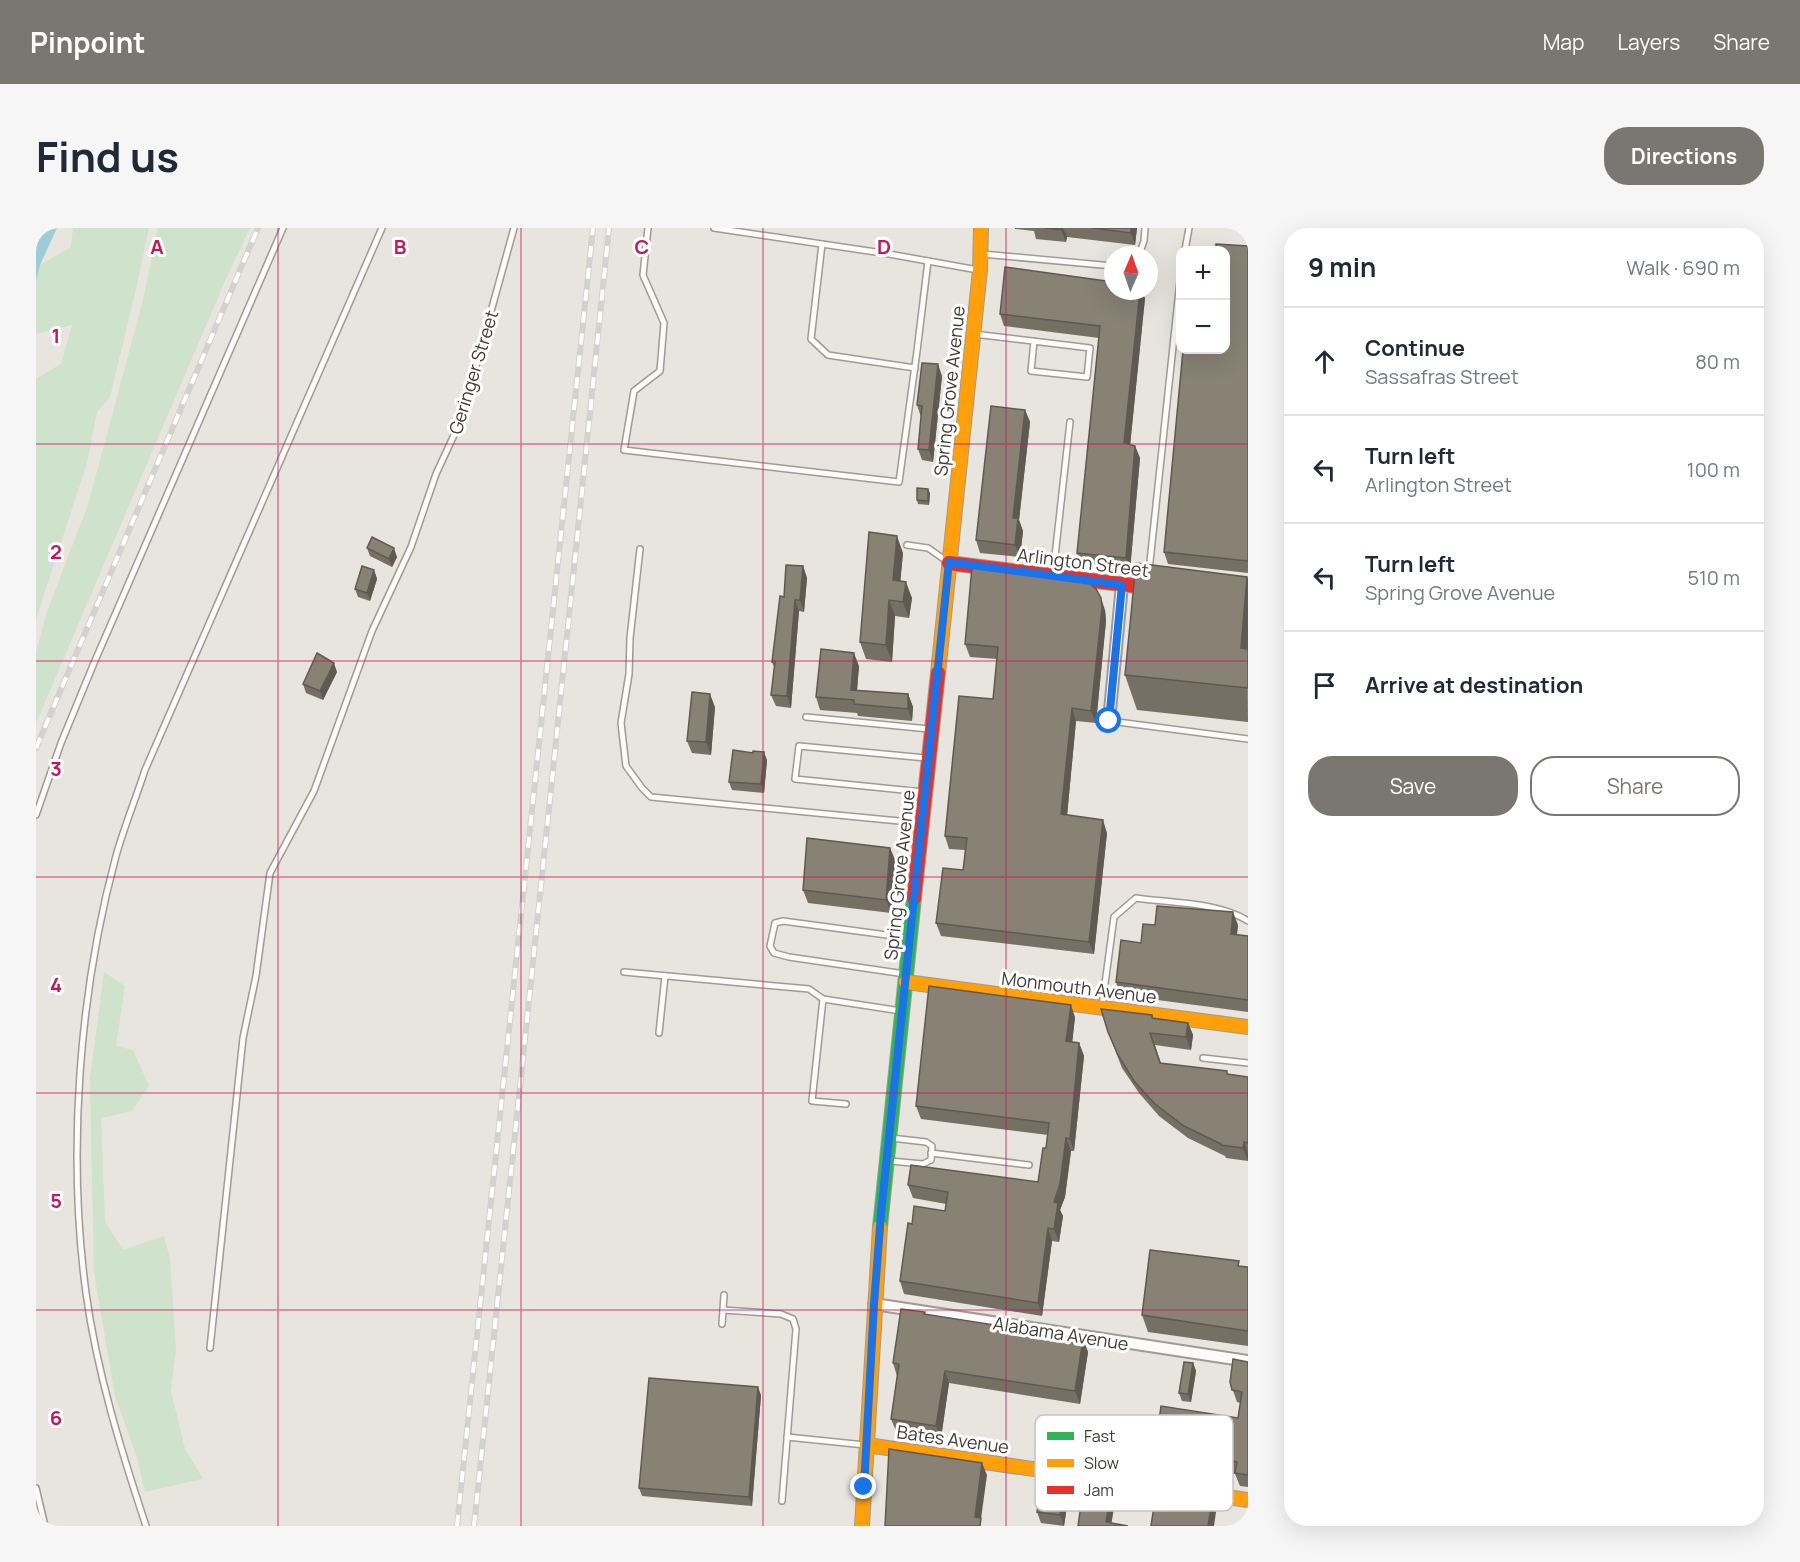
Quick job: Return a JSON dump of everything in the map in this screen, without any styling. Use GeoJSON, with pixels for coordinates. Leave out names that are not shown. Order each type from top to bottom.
{"type":"FeatureCollection","features":[{"type":"Feature","properties":{"kind":"main road","name":"Spring Grove Avenue"},"geometry":{"type":"LineString","coordinates":[[862,1526],[874,1304],[886,1161],[980,270],[981,228]]}},
{"type":"Feature","properties":{"kind":"main road","name":"Arlington Street"},"geometry":{"type":"LineString","coordinates":[[949,562],[1170,591]]}},
{"type":"Feature","properties":{"kind":"main road","name":"Monmouth Avenue"},"geometry":{"type":"LineString","coordinates":[[906,979],[1248,1027]]}},
{"type":"Feature","properties":{"kind":"main road","name":"Bates Avenue"},"geometry":{"type":"LineString","coordinates":[[867,1445],[1035,1469]]}},
{"type":"Feature","properties":{"kind":"main road","name":"Bates Avenue"},"geometry":{"type":"LineString","coordinates":[[1233,1498],[1248,1500]]}},
{"type":"Feature","properties":{"kind":"street"},"geometry":{"type":"LineString","coordinates":[[1109,721],[1122,585]]}},
{"type":"Feature","properties":{"kind":"street","name":"Alabama Avenue"},"geometry":{"type":"LineString","coordinates":[[874,1304],[1248,1361]]}},
{"type":"Feature","properties":{"kind":"lane"},"geometry":{"type":"LineString","coordinates":[[36,815],[61,743],[94,663],[283,228]]}},
{"type":"Feature","properties":{"kind":"lane"},"geometry":{"type":"LineString","coordinates":[[146,1526],[114,1425],[100,1368],[86,1295],[78,1221],[76,1154],[80,1083],[89,990],[102,911],[117,854],[145,770],[382,228]]}},
{"type":"Feature","properties":{"kind":"lane","name":"Geringer Street"},"geometry":{"type":"LineString","coordinates":[[210,1348],[243,1038],[256,976],[270,873],[314,791],[372,632],[411,547],[436,474],[461,420],[514,228]]}},
{"type":"Feature","properties":{"kind":"lane"},"geometry":{"type":"LineString","coordinates":[[648,228],[643,275],[664,323],[660,371],[634,391],[624,450],[898,482],[928,261]]}},
{"type":"Feature","properties":{"kind":"lane"},"geometry":{"type":"LineString","coordinates":[[714,228],[739,230],[980,270]]}},
{"type":"Feature","properties":{"kind":"lane"},"geometry":{"type":"LineString","coordinates":[[1142,246],[1145,228]]}},
{"type":"Feature","properties":{"kind":"lane"},"geometry":{"type":"LineString","coordinates":[[1186,246],[1189,228]]}},
{"type":"Feature","properties":{"kind":"lane"},"geometry":{"type":"LineString","coordinates":[[822,244],[810,339],[828,355],[915,368]]}},
{"type":"Feature","properties":{"kind":"lane"},"geometry":{"type":"LineString","coordinates":[[980,254],[1104,265]]}},
{"type":"Feature","properties":{"kind":"lane"},"geometry":{"type":"LineString","coordinates":[[1148,588],[1178,300]]}},
{"type":"Feature","properties":{"kind":"lane"},"geometry":{"type":"LineString","coordinates":[[972,333],[1090,348],[1086,377],[1031,371],[1034,341]]}},
{"type":"Feature","properties":{"kind":"lane"},"geometry":{"type":"LineString","coordinates":[[1053,576],[1070,422]]}},
{"type":"Feature","properties":{"kind":"lane"},"geometry":{"type":"LineString","coordinates":[[907,545],[928,548],[949,562]]}},
{"type":"Feature","properties":{"kind":"lane"},"geometry":{"type":"LineString","coordinates":[[640,549],[630,638],[629,674],[621,723],[626,766],[642,789],[651,797],[922,824]]}},
{"type":"Feature","properties":{"kind":"lane"},"geometry":{"type":"LineString","coordinates":[[806,717],[931,729]]}},
{"type":"Feature","properties":{"kind":"lane"},"geometry":{"type":"LineString","coordinates":[[1109,721],[1248,739]]}},
{"type":"Feature","properties":{"kind":"lane"},"geometry":{"type":"LineString","coordinates":[[925,792],[795,779],[797,757],[799,746],[928,759]]}},
{"type":"Feature","properties":{"kind":"lane"},"geometry":{"type":"LineString","coordinates":[[1101,1007],[1114,916],[1136,898],[1220,909],[1248,921]]}},
{"type":"Feature","properties":{"kind":"lane"},"geometry":{"type":"LineString","coordinates":[[906,979],[789,957],[774,953],[770,946],[775,923],[783,921],[910,938]]}},
{"type":"Feature","properties":{"kind":"lane"},"geometry":{"type":"LineString","coordinates":[[624,972],[809,989],[823,999],[903,1011]]}},
{"type":"Feature","properties":{"kind":"lane"},"geometry":{"type":"LineString","coordinates":[[659,1033],[665,976]]}},
{"type":"Feature","properties":{"kind":"lane"},"geometry":{"type":"LineString","coordinates":[[823,999],[812,1101],[846,1104]]}},
{"type":"Feature","properties":{"kind":"lane"},"geometry":{"type":"LineString","coordinates":[[1203,1058],[1248,1063]]}},
{"type":"Feature","properties":{"kind":"lane"},"geometry":{"type":"LineString","coordinates":[[886,1161],[923,1164],[931,1160],[932,1146],[926,1142],[889,1138]]}},
{"type":"Feature","properties":{"kind":"lane"},"geometry":{"type":"LineString","coordinates":[[931,1153],[1029,1165]]}},
{"type":"Feature","properties":{"kind":"lane"},"geometry":{"type":"LineString","coordinates":[[722,1324],[724,1295]]}},
{"type":"Feature","properties":{"kind":"lane"},"geometry":{"type":"LineString","coordinates":[[723,1310],[781,1314],[793,1319],[796,1329],[782,1501]]}},
{"type":"Feature","properties":{"kind":"lane"},"geometry":{"type":"LineString","coordinates":[[787,1437],[867,1445]]}},
{"type":"Feature","properties":{"kind":"lane"},"geometry":{"type":"LineString","coordinates":[[36,1488],[45,1526]]}},
{"type":"Feature","properties":{"kind":"green space"},"geometry":{"type":"Polygon","coordinates":[[[73,228],[149,228],[110,397],[97,412],[87,463],[36,619],[36,379],[61,364],[72,325],[36,334],[36,281],[40,265],[71,247],[73,228]]]}},
{"type":"Feature","properties":{"kind":"green space"},"geometry":{"type":"Polygon","coordinates":[[[158,228],[250,228],[225,281],[36,723],[36,652],[47,612],[88,505],[142,304],[158,228]]]}},
{"type":"Feature","properties":{"kind":"green space"},"geometry":{"type":"Polygon","coordinates":[[[104,972],[125,986],[116,1046],[133,1050],[149,1086],[132,1111],[101,1118],[105,1222],[123,1250],[164,1236],[170,1259],[176,1350],[171,1391],[185,1449],[203,1479],[145,1492],[137,1457],[115,1396],[94,1272],[90,1079],[104,972]]]}},
{"type":"Feature","properties":{"kind":"water"},"geometry":{"type":"Polygon","coordinates":[[[36,228],[57,228],[40,265],[36,281],[36,228]]]}},
{"type":"Feature","properties":{"kind":"building"},"geometry":{"type":"Polygon","coordinates":[[[1092,228],[1131,228],[1131,233],[1092,228]]]}},
{"type":"Feature","properties":{"kind":"building"},"geometry":{"type":"Polygon","coordinates":[[[1216,244],[1248,246],[1248,561],[1164,552],[1183,354],[1230,354],[1230,246],[1216,246],[1216,244]]]}},
{"type":"Feature","properties":{"kind":"building"},"geometry":{"type":"Polygon","coordinates":[[[1005,267],[1104,281],[1104,300],[1139,300],[1124,443],[1135,446],[1126,558],[1077,553],[1100,326],[1000,314],[1005,267]]]}},
{"type":"Feature","properties":{"kind":"building"},"geometry":{"type":"Polygon","coordinates":[[[922,363],[938,364],[929,450],[918,449],[922,406],[917,405],[922,363]]]}},
{"type":"Feature","properties":{"kind":"building"},"geometry":{"type":"Polygon","coordinates":[[[991,406],[1025,410],[1013,518],[1018,518],[1015,545],[976,540],[991,406]]]}},
{"type":"Feature","properties":{"kind":"building"},"geometry":{"type":"Polygon","coordinates":[[[917,488],[928,489],[928,501],[917,500],[917,488]]]}},
{"type":"Feature","properties":{"kind":"building"},"geometry":{"type":"Polygon","coordinates":[[[869,532],[897,536],[893,580],[906,582],[903,602],[889,600],[886,645],[860,642],[869,532]]]}},
{"type":"Feature","properties":{"kind":"building"},"geometry":{"type":"Polygon","coordinates":[[[372,537],[394,548],[389,559],[367,548],[372,537]]]}},
{"type":"Feature","properties":{"kind":"building"},"geometry":{"type":"Polygon","coordinates":[[[1136,563],[1247,577],[1241,648],[1248,649],[1248,688],[1125,675],[1136,563]]]}},
{"type":"Feature","properties":{"kind":"building"},"geometry":{"type":"Polygon","coordinates":[[[786,565],[803,566],[800,600],[795,600],[787,696],[771,695],[775,662],[772,662],[780,596],[784,597],[786,565]]]}},
{"type":"Feature","properties":{"kind":"building"},"geometry":{"type":"Polygon","coordinates":[[[362,566],[374,570],[367,593],[355,589],[362,566]]]}},
{"type":"Feature","properties":{"kind":"building"},"geometry":{"type":"Polygon","coordinates":[[[972,567],[1079,580],[1089,583],[1101,598],[1102,608],[1091,711],[1072,708],[1061,814],[1103,820],[1089,942],[936,923],[943,868],[963,870],[967,838],[945,836],[959,696],[993,699],[998,647],[965,644],[972,567]]]}},
{"type":"Feature","properties":{"kind":"building"},"geometry":{"type":"Polygon","coordinates":[[[821,649],[854,653],[851,690],[908,694],[908,709],[854,704],[854,700],[816,697],[821,649]]]}},
{"type":"Feature","properties":{"kind":"building"},"geometry":{"type":"Polygon","coordinates":[[[317,653],[334,663],[320,691],[303,684],[317,653]]]}},
{"type":"Feature","properties":{"kind":"building"},"geometry":{"type":"Polygon","coordinates":[[[692,692],[710,694],[706,742],[687,741],[692,692]]]}},
{"type":"Feature","properties":{"kind":"building"},"geometry":{"type":"Polygon","coordinates":[[[733,750],[764,752],[761,784],[729,782],[733,750]]]}},
{"type":"Feature","properties":{"kind":"building"},"geometry":{"type":"Polygon","coordinates":[[[807,838],[890,848],[886,900],[803,890],[807,838]]]}},
{"type":"Feature","properties":{"kind":"building"},"geometry":{"type":"Polygon","coordinates":[[[1157,906],[1233,912],[1231,934],[1248,936],[1248,1000],[1116,982],[1121,940],[1141,943],[1143,924],[1155,925],[1157,906]]]}},
{"type":"Feature","properties":{"kind":"building"},"geometry":{"type":"Polygon","coordinates":[[[929,986],[1071,1005],[1066,1041],[1079,1043],[1070,1139],[1066,1138],[1060,1184],[1054,1202],[1058,1203],[1054,1229],[1048,1228],[1038,1303],[900,1281],[908,1223],[912,1224],[914,1206],[945,1211],[948,1192],[908,1185],[911,1165],[1038,1182],[1049,1123],[916,1106],[929,986]]]}},
{"type":"Feature","properties":{"kind":"building"},"geometry":{"type":"Polygon","coordinates":[[[1101,1009],[1152,1015],[1152,1018],[1188,1023],[1186,1037],[1150,1033],[1160,1063],[1227,1071],[1227,1074],[1248,1077],[1248,1143],[1244,1142],[1243,1148],[1221,1145],[1184,1126],[1155,1104],[1134,1081],[1118,1055],[1101,1009]]]}},
{"type":"Feature","properties":{"kind":"building"},"geometry":{"type":"Polygon","coordinates":[[[1150,1250],[1239,1261],[1238,1266],[1248,1267],[1248,1331],[1142,1315],[1150,1250]]]}},
{"type":"Feature","properties":{"kind":"building"},"geometry":{"type":"Polygon","coordinates":[[[901,1309],[1083,1339],[1075,1391],[945,1371],[936,1426],[891,1419],[899,1364],[893,1363],[901,1309]]]}},
{"type":"Feature","properties":{"kind":"building"},"geometry":{"type":"Polygon","coordinates":[[[1233,1359],[1248,1362],[1248,1475],[1235,1473],[1237,1462],[1233,1461],[1233,1417],[1238,1418],[1242,1392],[1232,1390],[1230,1382],[1233,1359]]]}},
{"type":"Feature","properties":{"kind":"building"},"geometry":{"type":"Polygon","coordinates":[[[1184,1362],[1193,1363],[1188,1394],[1179,1393],[1184,1362]]]}},
{"type":"Feature","properties":{"kind":"building"},"geometry":{"type":"Polygon","coordinates":[[[649,1378],[758,1387],[749,1497],[639,1488],[649,1378]]]}},
{"type":"Feature","properties":{"kind":"building"},"geometry":{"type":"Polygon","coordinates":[[[1161,1406],[1219,1415],[1160,1415],[1161,1406]]]}},
{"type":"Feature","properties":{"kind":"building"},"geometry":{"type":"Polygon","coordinates":[[[889,1449],[982,1463],[975,1517],[981,1518],[980,1526],[885,1526],[889,1449]]]}},
{"type":"Feature","properties":{"kind":"building"},"geometry":{"type":"Polygon","coordinates":[[[1037,1511],[1061,1511],[1060,1515],[1037,1511]]]}},
{"type":"Feature","properties":{"kind":"building"},"geometry":{"type":"Polygon","coordinates":[[[1080,1511],[1108,1511],[1106,1522],[1128,1526],[1078,1526],[1080,1511]]]}},
{"type":"Feature","properties":{"kind":"building"},"geometry":{"type":"Polygon","coordinates":[[[1153,1511],[1210,1511],[1208,1526],[1151,1526],[1153,1511]]]}},
{"type":"Feature","properties":{"kind":"railway"},"geometry":{"type":"LineString","coordinates":[[36,748],[258,228]]}},
{"type":"Feature","properties":{"kind":"railway"},"geometry":{"type":"LineString","coordinates":[[457,1526],[593,228]]}},
{"type":"Feature","properties":{"kind":"railway"},"geometry":{"type":"LineString","coordinates":[[474,1526],[609,228]]}},
{"type":"Feature","properties":{"kind":"traffic: fast"},"geometry":{"type":"LineString","coordinates":[[880,1227],[914,898]]}},
{"type":"Feature","properties":{"kind":"traffic: slow"},"geometry":{"type":"LineString","coordinates":[[938,673],[980,270],[981,228]]}},
{"type":"Feature","properties":{"kind":"traffic: slow"},"geometry":{"type":"LineString","coordinates":[[906,982],[1248,1027]]}},
{"type":"Feature","properties":{"kind":"traffic: slow"},"geometry":{"type":"LineString","coordinates":[[862,1526],[880,1227]]}},
{"type":"Feature","properties":{"kind":"traffic: slow"},"geometry":{"type":"LineString","coordinates":[[867,1445],[1035,1469]]}},
{"type":"Feature","properties":{"kind":"traffic: slow"},"geometry":{"type":"LineString","coordinates":[[1233,1498],[1248,1500]]}},
{"type":"Feature","properties":{"kind":"traffic: jam"},"geometry":{"type":"LineString","coordinates":[[949,563],[1153,588]]}},
{"type":"Feature","properties":{"kind":"traffic: jam"},"geometry":{"type":"LineString","coordinates":[[914,898],[938,673]]}},
{"type":"Feature","properties":{"kind":"route"},"geometry":{"type":"LineString","coordinates":[[864,1487],[881,1214],[949,562],[1122,585],[1109,721]]}}]}
